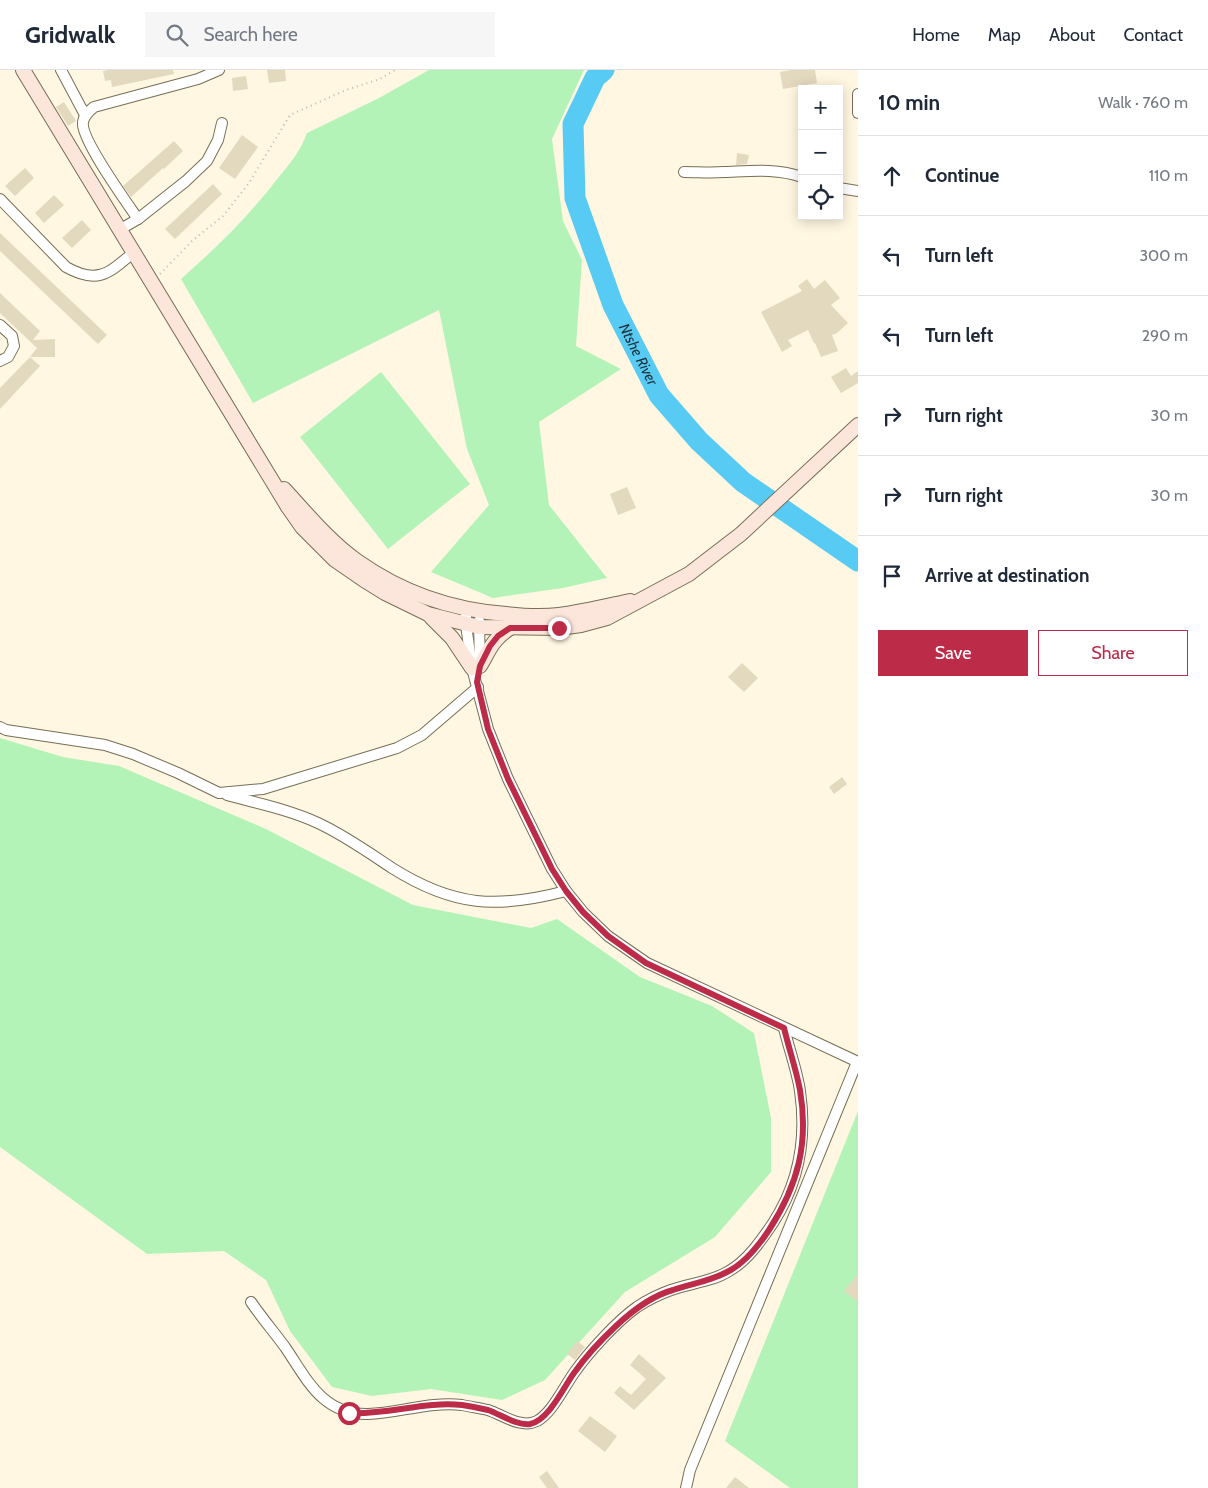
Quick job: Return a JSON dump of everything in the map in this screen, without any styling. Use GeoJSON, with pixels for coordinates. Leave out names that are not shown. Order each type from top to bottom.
{"type":"FeatureCollection","features":[{"type":"Feature","properties":{"kind":"street"},"geometry":{"type":"LineString","coordinates":[[23,70],[288,508],[302,527],[334,560],[385,593],[428,614],[472,626],[510,628],[559,628],[581,625],[607,618],[689,574],[741,534],[854,429]]}},
{"type":"Feature","properties":{"kind":"street"},"geometry":{"type":"LineString","coordinates":[[61,70],[85,115],[83,128],[101,164],[138,219]]}},
{"type":"Feature","properties":{"kind":"street"},"geometry":{"type":"LineString","coordinates":[[85,115],[94,107],[198,80],[219,70]]}},
{"type":"Feature","properties":{"kind":"street"},"geometry":{"type":"LineString","coordinates":[[858,94],[858,113]]}},
{"type":"Feature","properties":{"kind":"street"},"geometry":{"type":"LineString","coordinates":[[119,230],[138,219],[186,181],[206,161],[218,140],[222,123]]}},
{"type":"Feature","properties":{"kind":"street"},"geometry":{"type":"LineString","coordinates":[[684,172],[757,170],[785,172],[798,176]]}},
{"type":"Feature","properties":{"kind":"street"},"geometry":{"type":"LineString","coordinates":[[843,189],[858,191]]}},
{"type":"Feature","properties":{"kind":"street"},"geometry":{"type":"LineString","coordinates":[[0,199],[66,267],[79,275],[103,275],[134,252]]}},
{"type":"Feature","properties":{"kind":"street"},"geometry":{"type":"LineString","coordinates":[[0,325],[12,336],[14,346],[8,357],[0,361]]}},
{"type":"Feature","properties":{"kind":"street"},"geometry":{"type":"LineString","coordinates":[[262,464],[316,524],[356,560],[401,588],[422,597],[472,610],[534,617],[560,615],[640,599]]}},
{"type":"Feature","properties":{"kind":"street"},"geometry":{"type":"LineString","coordinates":[[472,610],[478,684],[488,729],[508,779],[552,869],[566,891],[583,912],[608,936],[646,963],[858,1062],[690,1470],[686,1488]]}},
{"type":"Feature","properties":{"kind":"street"},"geometry":{"type":"LineString","coordinates":[[428,614],[452,638],[476,667]]}},
{"type":"Feature","properties":{"kind":"street"},"geometry":{"type":"LineString","coordinates":[[476,667],[498,636],[510,628]]}},
{"type":"Feature","properties":{"kind":"street"},"geometry":{"type":"LineString","coordinates":[[219,793],[263,789],[397,748],[422,735],[478,684]]}},
{"type":"Feature","properties":{"kind":"street"},"geometry":{"type":"LineString","coordinates":[[0,727],[6,730],[105,746],[133,754],[219,793],[317,822],[343,836],[414,881],[444,894],[469,901],[496,902],[546,896],[566,891]]}},
{"type":"Feature","properties":{"kind":"street"},"geometry":{"type":"LineString","coordinates":[[251,1302],[311,1385],[339,1410],[349,1413],[368,1414],[441,1404],[461,1405],[487,1410],[518,1422],[529,1424],[539,1420],[594,1349],[637,1307],[671,1290],[728,1272],[742,1261],[764,1237],[782,1209],[794,1183],[802,1150],[804,1122],[800,1089],[784,1028]]}},
{"type":"Feature","properties":{"kind":"path"},"geometry":{"type":"LineString","coordinates":[[151,282],[193,240],[223,216],[249,183],[290,115],[395,70]]}},
{"type":"Feature","properties":{"kind":"green space"},"geometry":{"type":"Polygon","coordinates":[[[429,70],[584,70],[552,139],[563,221],[582,260],[576,346],[621,369],[539,422],[549,505],[607,578],[563,588],[493,598],[431,572],[489,505],[467,449],[439,310],[253,403],[181,279],[256,205],[295,157],[307,133],[379,98],[429,70]]]}},
{"type":"Feature","properties":{"kind":"green space"},"geometry":{"type":"Polygon","coordinates":[[[381,372],[470,484],[388,549],[300,437],[381,372]]]}},
{"type":"Feature","properties":{"kind":"green space"},"geometry":{"type":"Polygon","coordinates":[[[0,738],[63,757],[119,766],[266,829],[413,905],[531,928],[557,919],[640,977],[712,1006],[754,1033],[771,1118],[771,1172],[715,1237],[625,1292],[545,1380],[502,1400],[431,1389],[372,1396],[332,1387],[290,1331],[266,1280],[224,1251],[147,1254],[0,1147],[0,738]]]}},
{"type":"Feature","properties":{"kind":"green space"},"geometry":{"type":"Polygon","coordinates":[[[858,1111],[858,1488],[790,1488],[725,1441],[858,1111]]]}},
{"type":"Feature","properties":{"kind":"building"},"geometry":{"type":"Polygon","coordinates":[[[173,70],[174,74],[112,87],[111,80],[105,81],[103,71],[173,70]]]}},
{"type":"Feature","properties":{"kind":"building"},"geometry":{"type":"Polygon","coordinates":[[[267,70],[285,70],[286,81],[269,83],[267,70]]]}},
{"type":"Feature","properties":{"kind":"building"},"geometry":{"type":"Polygon","coordinates":[[[815,70],[817,83],[783,89],[780,72],[815,70]]]}},
{"type":"Feature","properties":{"kind":"building"},"geometry":{"type":"Polygon","coordinates":[[[246,76],[248,89],[233,91],[232,78],[246,76]]]}},
{"type":"Feature","properties":{"kind":"building"},"geometry":{"type":"Polygon","coordinates":[[[64,102],[76,121],[68,126],[56,107],[64,102]]]}},
{"type":"Feature","properties":{"kind":"building"},"geometry":{"type":"Polygon","coordinates":[[[242,135],[258,147],[235,179],[219,168],[242,135]]]}},
{"type":"Feature","properties":{"kind":"building"},"geometry":{"type":"Polygon","coordinates":[[[174,141],[183,151],[131,197],[123,186],[174,141]]]}},
{"type":"Feature","properties":{"kind":"building"},"geometry":{"type":"Polygon","coordinates":[[[737,153],[749,155],[747,164],[736,165],[737,153]]]}},
{"type":"Feature","properties":{"kind":"building"},"geometry":{"type":"Polygon","coordinates":[[[25,168],[34,178],[15,196],[5,186],[25,168]]]}},
{"type":"Feature","properties":{"kind":"building"},"geometry":{"type":"Polygon","coordinates":[[[213,184],[222,194],[175,239],[165,229],[213,184]]]}},
{"type":"Feature","properties":{"kind":"building"},"geometry":{"type":"Polygon","coordinates":[[[54,195],[64,205],[44,223],[35,213],[54,195]]]}},
{"type":"Feature","properties":{"kind":"building"},"geometry":{"type":"Polygon","coordinates":[[[82,220],[91,230],[72,248],[62,238],[82,220]]]}},
{"type":"Feature","properties":{"kind":"building"},"geometry":{"type":"Polygon","coordinates":[[[0,233],[107,335],[98,344],[0,251],[0,233]]]}},
{"type":"Feature","properties":{"kind":"building"},"geometry":{"type":"Polygon","coordinates":[[[807,279],[814,289],[825,280],[840,298],[831,305],[848,323],[832,335],[838,351],[821,357],[808,330],[788,340],[792,346],[782,352],[761,312],[802,291],[798,286],[807,279]]]}},
{"type":"Feature","properties":{"kind":"building"},"geometry":{"type":"Polygon","coordinates":[[[0,293],[40,331],[33,340],[55,339],[55,357],[30,357],[37,348],[0,313],[0,293]]]}},
{"type":"Feature","properties":{"kind":"building"},"geometry":{"type":"Polygon","coordinates":[[[30,357],[40,366],[0,409],[0,388],[30,357]]]}},
{"type":"Feature","properties":{"kind":"building"},"geometry":{"type":"Polygon","coordinates":[[[846,368],[851,376],[858,371],[858,383],[841,393],[831,377],[846,368]]]}},
{"type":"Feature","properties":{"kind":"building"},"geometry":{"type":"Polygon","coordinates":[[[627,487],[636,508],[618,515],[610,494],[627,487]]]}},
{"type":"Feature","properties":{"kind":"building"},"geometry":{"type":"Polygon","coordinates":[[[742,663],[758,678],[744,692],[728,677],[742,663]]]}},
{"type":"Feature","properties":{"kind":"building"},"geometry":{"type":"Polygon","coordinates":[[[842,777],[847,784],[834,794],[829,787],[842,777]]]}},
{"type":"Feature","properties":{"kind":"building"},"geometry":{"type":"Polygon","coordinates":[[[858,1274],[858,1302],[844,1291],[858,1274]]]}},
{"type":"Feature","properties":{"kind":"building"},"geometry":{"type":"Polygon","coordinates":[[[577,1341],[585,1347],[575,1360],[567,1354],[577,1341]]]}},
{"type":"Feature","properties":{"kind":"building"},"geometry":{"type":"Polygon","coordinates":[[[639,1354],[666,1378],[634,1410],[614,1393],[620,1386],[631,1395],[646,1379],[630,1365],[639,1354]]]}},
{"type":"Feature","properties":{"kind":"building"},"geometry":{"type":"Polygon","coordinates":[[[590,1416],[617,1436],[605,1452],[578,1431],[590,1416]]]}},
{"type":"Feature","properties":{"kind":"building"},"geometry":{"type":"Polygon","coordinates":[[[547,1471],[559,1488],[547,1488],[539,1477],[547,1471]]]}},
{"type":"Feature","properties":{"kind":"building"},"geometry":{"type":"Polygon","coordinates":[[[735,1477],[749,1488],[726,1488],[735,1477]]]}},
{"type":"Feature","properties":{"kind":"waterway","name":"Ntshe River"},"geometry":{"type":"LineString","coordinates":[[604,70],[595,78],[573,124],[575,198],[613,305],[659,395],[699,441],[743,482],[858,561]]}},
{"type":"Feature","properties":{"kind":"route"},"geometry":{"type":"LineString","coordinates":[[349,1413],[368,1414],[441,1404],[461,1405],[487,1410],[518,1422],[529,1424],[539,1420],[548,1411],[574,1373],[594,1349],[637,1307],[671,1290],[728,1272],[742,1261],[764,1237],[782,1209],[794,1183],[802,1150],[804,1122],[800,1089],[784,1028],[646,963],[608,936],[583,912],[566,891],[552,869],[508,779],[488,729],[477,682],[480,666],[490,646],[498,636],[510,628],[559,628]]}}]}
